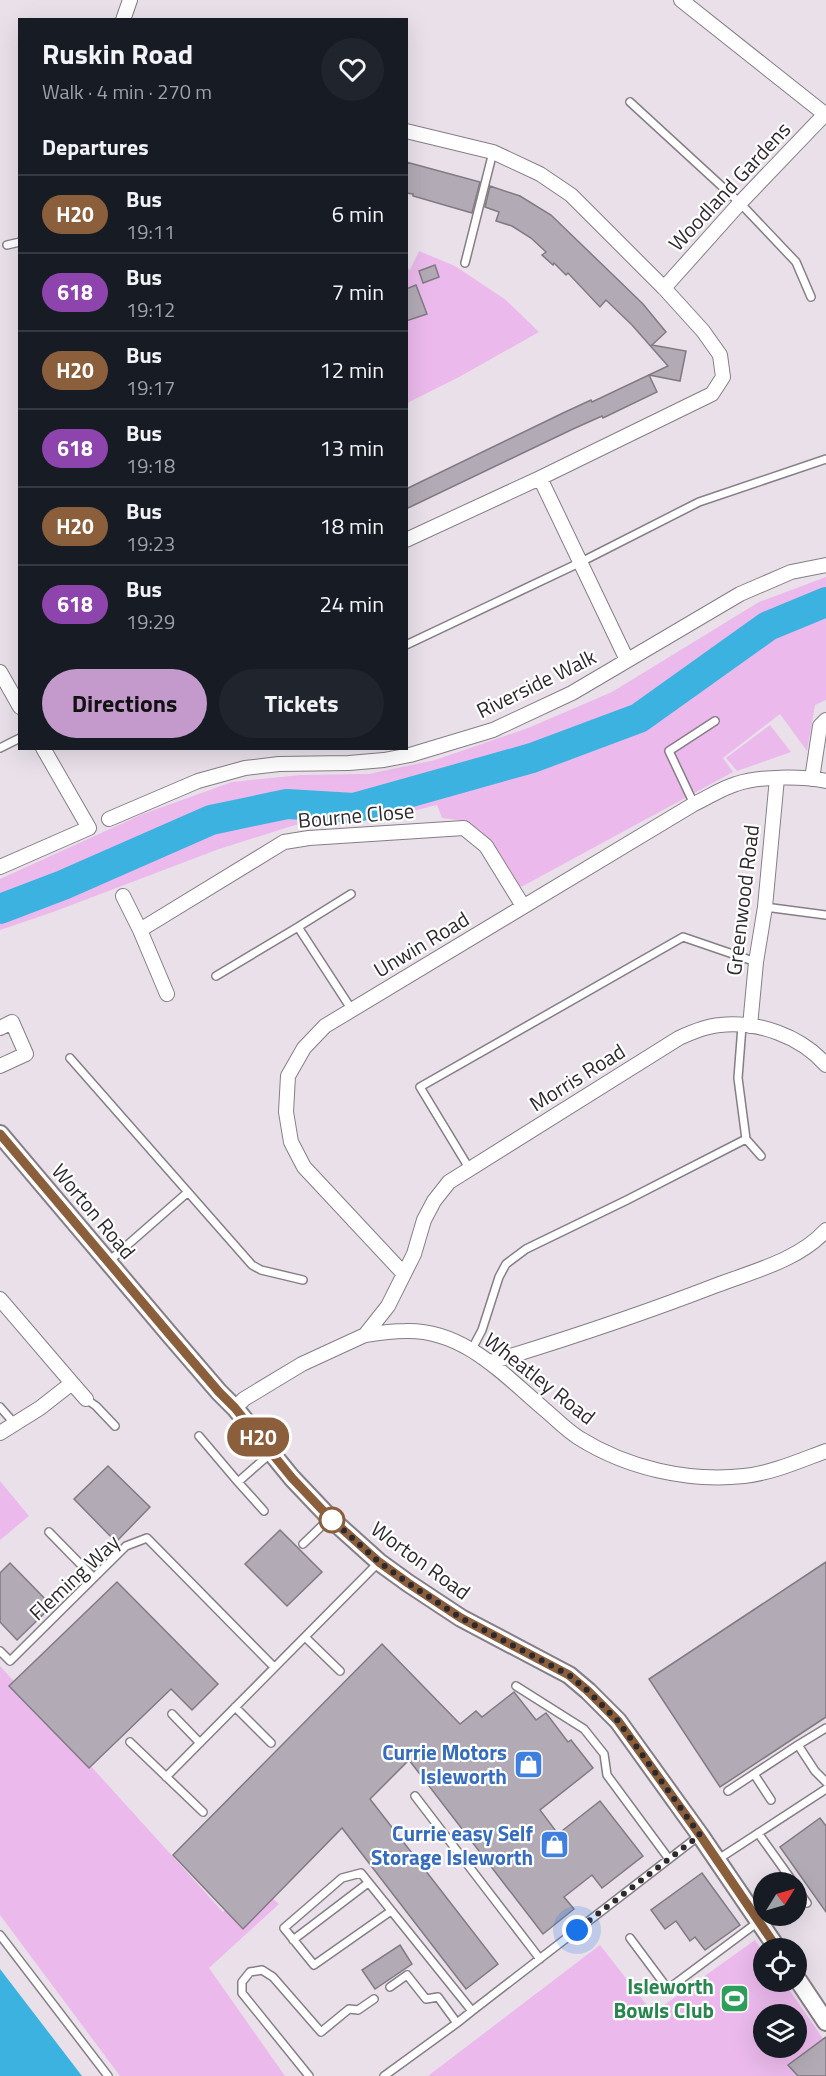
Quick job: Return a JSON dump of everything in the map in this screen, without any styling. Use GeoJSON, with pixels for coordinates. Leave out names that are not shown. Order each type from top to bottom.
{"type":"FeatureCollection","features":[{"type":"Feature","properties":{"kind":"street"},"geometry":{"type":"LineString","coordinates":[[124,18],[130,0]]}},
{"type":"Feature","properties":{"kind":"street"},"geometry":{"type":"LineString","coordinates":[[681,0],[826,114]]}},
{"type":"Feature","properties":{"kind":"street","name":"Woodland Gardens"},"geometry":{"type":"LineString","coordinates":[[664,288],[740,203],[826,114]]}},
{"type":"Feature","properties":{"kind":"street"},"geometry":{"type":"LineString","coordinates":[[408,131],[493,152],[540,174],[571,195],[664,288],[703,331],[720,355],[723,377],[712,394],[408,539]]}},
{"type":"Feature","properties":{"kind":"street"},"geometry":{"type":"LineString","coordinates":[[540,478],[627,660]]}},
{"type":"Feature","properties":{"kind":"street","name":"Riverside Walk"},"geometry":{"type":"LineString","coordinates":[[109,819],[198,781],[245,768],[279,764],[349,764],[384,760],[410,755],[494,730],[572,693],[740,594],[791,572],[826,565]]}},
{"type":"Feature","properties":{"kind":"street"},"geometry":{"type":"LineString","coordinates":[[0,672],[18,704]]}},
{"type":"Feature","properties":{"kind":"street"},"geometry":{"type":"LineString","coordinates":[[819,780],[820,726],[826,720]]}},
{"type":"Feature","properties":{"kind":"street"},"geometry":{"type":"LineString","coordinates":[[0,867],[89,828],[44,750]]}},
{"type":"Feature","properties":{"kind":"street","name":"Unwin Road"},"geometry":{"type":"LineString","coordinates":[[405,1274],[304,1167],[291,1142],[286,1112],[288,1076],[304,1048],[325,1026],[694,804],[737,784],[777,778],[819,780]]}},
{"type":"Feature","properties":{"kind":"street","name":"Greenwood Road"},"geometry":{"type":"LineString","coordinates":[[746,1026],[765,907],[777,778]]}},
{"type":"Feature","properties":{"kind":"street","name":"Bourne Close"},"geometry":{"type":"LineString","coordinates":[[140,930],[284,842],[309,838],[465,828],[486,846],[523,906]]}},
{"type":"Feature","properties":{"kind":"street"},"geometry":{"type":"LineString","coordinates":[[123,896],[167,994]]}},
{"type":"Feature","properties":{"kind":"street"},"geometry":{"type":"LineString","coordinates":[[0,1028],[12,1022],[26,1054],[0,1066]]}},
{"type":"Feature","properties":{"kind":"street","name":"Morris Road"},"geometry":{"type":"LineString","coordinates":[[365,1335],[388,1306],[414,1254],[424,1220],[434,1201],[449,1182],[679,1038],[720,1025],[746,1026],[776,1032],[796,1040],[826,1065]]}},
{"type":"Feature","properties":{"kind":"street","name":"Worton Road"},"geometry":{"type":"LineString","coordinates":[[0,1134],[212,1384],[235,1408],[292,1478],[330,1518],[379,1562],[461,1618],[569,1675],[618,1721],[700,1835],[753,1914]]}},
{"type":"Feature","properties":{"kind":"street"},"geometry":{"type":"LineString","coordinates":[[491,1362],[583,1334],[766,1267],[809,1247],[826,1230]]}},
{"type":"Feature","properties":{"kind":"street"},"geometry":{"type":"LineString","coordinates":[[0,1299],[86,1399]]}},
{"type":"Feature","properties":{"kind":"street","name":"Wheatley Road"},"geometry":{"type":"LineString","coordinates":[[365,1335],[407,1331],[428,1333],[472,1349],[491,1362],[577,1437],[620,1460],[657,1470],[694,1478],[745,1476],[785,1467],[826,1451]]}},
{"type":"Feature","properties":{"kind":"street"},"geometry":{"type":"LineString","coordinates":[[235,1408],[244,1399],[302,1364],[365,1335]]}},
{"type":"Feature","properties":{"kind":"street"},"geometry":{"type":"LineString","coordinates":[[0,1433],[40,1408],[72,1383]]}},
{"type":"Feature","properties":{"kind":"street"},"geometry":{"type":"LineString","coordinates":[[806,1992],[826,2022]]}},
{"type":"Feature","properties":{"kind":"lane"},"geometry":{"type":"LineString","coordinates":[[630,102],[740,203],[796,262],[811,297]]}},
{"type":"Feature","properties":{"kind":"lane"},"geometry":{"type":"LineString","coordinates":[[465,263],[493,152]]}},
{"type":"Feature","properties":{"kind":"lane"},"geometry":{"type":"LineString","coordinates":[[7,245],[18,242]]}},
{"type":"Feature","properties":{"kind":"lane"},"geometry":{"type":"LineString","coordinates":[[408,644],[579,563],[699,502],[826,459]]}},
{"type":"Feature","properties":{"kind":"lane"},"geometry":{"type":"LineString","coordinates":[[694,804],[669,751],[715,721]]}},
{"type":"Feature","properties":{"kind":"lane"},"geometry":{"type":"LineString","coordinates":[[0,748],[18,739]]}},
{"type":"Feature","properties":{"kind":"lane"},"geometry":{"type":"LineString","coordinates":[[216,976],[351,894]]}},
{"type":"Feature","properties":{"kind":"lane"},"geometry":{"type":"LineString","coordinates":[[765,907],[826,915]]}},
{"type":"Feature","properties":{"kind":"lane"},"geometry":{"type":"LineString","coordinates":[[298,927],[352,1010]]}},
{"type":"Feature","properties":{"kind":"lane"},"geometry":{"type":"LineString","coordinates":[[470,1168],[420,1088],[683,937],[756,962]]}},
{"type":"Feature","properties":{"kind":"lane"},"geometry":{"type":"LineString","coordinates":[[746,1026],[738,1078],[746,1139],[761,1156]]}},
{"type":"Feature","properties":{"kind":"lane"},"geometry":{"type":"LineString","coordinates":[[70,1059],[252,1265],[261,1270],[303,1280]]}},
{"type":"Feature","properties":{"kind":"lane"},"geometry":{"type":"LineString","coordinates":[[472,1349],[482,1330],[499,1277],[506,1264],[526,1249],[746,1139]]}},
{"type":"Feature","properties":{"kind":"lane"},"geometry":{"type":"LineString","coordinates":[[108,1262],[188,1192]]}},
{"type":"Feature","properties":{"kind":"lane"},"geometry":{"type":"LineString","coordinates":[[86,1399],[115,1426]]}},
{"type":"Feature","properties":{"kind":"lane"},"geometry":{"type":"LineString","coordinates":[[0,1407],[14,1423]]}},
{"type":"Feature","properties":{"kind":"lane"},"geometry":{"type":"LineString","coordinates":[[199,1436],[264,1511]]}},
{"type":"Feature","properties":{"kind":"lane"},"geometry":{"type":"LineString","coordinates":[[237,1482],[271,1453]]}},
{"type":"Feature","properties":{"kind":"lane"},"geometry":{"type":"LineString","coordinates":[[303,1545],[330,1518]]}},
{"type":"Feature","properties":{"kind":"lane"},"geometry":{"type":"LineString","coordinates":[[49,1532],[93,1577]]}},
{"type":"Feature","properties":{"kind":"lane","name":"Fleming Way"},"geometry":{"type":"LineString","coordinates":[[0,1651],[10,1661],[126,1546],[147,1538],[274,1667]]}},
{"type":"Feature","properties":{"kind":"lane"},"geometry":{"type":"LineString","coordinates":[[166,1777],[379,1562]]}},
{"type":"Feature","properties":{"kind":"lane"},"geometry":{"type":"LineString","coordinates":[[304,1637],[340,1671]]}},
{"type":"Feature","properties":{"kind":"lane"},"geometry":{"type":"LineString","coordinates":[[516,1686],[584,1730],[604,1754],[607,1775],[669,1859]]}},
{"type":"Feature","properties":{"kind":"lane"},"geometry":{"type":"LineString","coordinates":[[235,1707],[271,1743]]}},
{"type":"Feature","properties":{"kind":"lane"},"geometry":{"type":"LineString","coordinates":[[172,1714],[200,1743]]}},
{"type":"Feature","properties":{"kind":"lane"},"geometry":{"type":"LineString","coordinates":[[728,1791],[826,1728]]}},
{"type":"Feature","properties":{"kind":"lane"},"geometry":{"type":"LineString","coordinates":[[130,1742],[203,1812]]}},
{"type":"Feature","properties":{"kind":"lane"},"geometry":{"type":"LineString","coordinates":[[798,1745],[815,1771],[826,1782]]}},
{"type":"Feature","properties":{"kind":"lane"},"geometry":{"type":"LineString","coordinates":[[754,1774],[771,1800]]}},
{"type":"Feature","properties":{"kind":"lane"},"geometry":{"type":"LineString","coordinates":[[717,1860],[826,1789]]}},
{"type":"Feature","properties":{"kind":"lane"},"geometry":{"type":"LineString","coordinates":[[415,1796],[540,1959]]}},
{"type":"Feature","properties":{"kind":"lane"},"geometry":{"type":"LineString","coordinates":[[758,1833],[786,1872]]}},
{"type":"Feature","properties":{"kind":"lane"},"geometry":{"type":"LineString","coordinates":[[384,2076],[457,2023],[700,1835]]}},
{"type":"Feature","properties":{"kind":"lane"},"geometry":{"type":"LineString","coordinates":[[391,1911],[314,1965],[284,1928],[342,1878],[361,1873],[472,2011]]}},
{"type":"Feature","properties":{"kind":"lane"},"geometry":{"type":"LineString","coordinates":[[294,1940],[368,1883]]}},
{"type":"Feature","properties":{"kind":"lane"},"geometry":{"type":"LineString","coordinates":[[630,1938],[668,1989],[753,1926]]}},
{"type":"Feature","properties":{"kind":"lane"},"geometry":{"type":"LineString","coordinates":[[0,1935],[108,2076]]}},
{"type":"Feature","properties":{"kind":"lane"},"geometry":{"type":"LineString","coordinates":[[309,2076],[242,1993],[242,1982],[250,1972],[262,1970],[273,1977],[321,2032],[349,2009],[358,2010],[374,1999]]}},
{"type":"Feature","properties":{"kind":"lane"},"geometry":{"type":"LineString","coordinates":[[390,1987],[406,1975],[426,2000],[438,1997],[457,2023]]}},
{"type":"Feature","properties":{"kind":"shaded area"},"geometry":{"type":"Polygon","coordinates":[[[419,251],[455,266],[506,300],[539,332],[408,402],[408,269],[410,270],[419,251]]]}},
{"type":"Feature","properties":{"kind":"shaded area"},"geometry":{"type":"Polygon","coordinates":[[[826,577],[826,595],[761,622],[659,697],[615,718],[459,771],[380,792],[295,797],[214,809],[92,865],[0,901],[0,879],[143,814],[232,782],[300,775],[369,774],[435,760],[528,728],[612,692],[759,602],[826,577]]]}},
{"type":"Feature","properties":{"kind":"shaded area"},"geometry":{"type":"Polygon","coordinates":[[[826,610],[826,700],[815,705],[807,751],[780,714],[723,758],[733,772],[523,886],[517,887],[487,840],[466,821],[442,818],[437,805],[389,817],[295,825],[219,849],[0,930],[0,916],[219,828],[278,812],[324,811],[359,814],[433,795],[610,739],[644,724],[764,636],[826,610]]]}},
{"type":"Feature","properties":{"kind":"shaded area"},"geometry":{"type":"Polygon","coordinates":[[[770,725],[791,752],[737,771],[726,758],[770,725]]]}},
{"type":"Feature","properties":{"kind":"shaded area"},"geometry":{"type":"Polygon","coordinates":[[[0,1481],[29,1516],[0,1540],[0,1481]]]}},
{"type":"Feature","properties":{"kind":"shaded area"},"geometry":{"type":"Polygon","coordinates":[[[0,1666],[223,1912],[257,1885],[279,1904],[209,1968],[285,2076],[120,2076],[0,1915],[0,1666]]]}},
{"type":"Feature","properties":{"kind":"shaded area"},"geometry":{"type":"Polygon","coordinates":[[[753,1941],[753,1992],[791,1992],[799,2004],[753,2004],[753,2058],[807,2058],[807,2015],[826,2043],[826,2076],[428,2076],[600,1945],[653,2013],[753,1941]]]}},
{"type":"Feature","properties":{"kind":"water"},"geometry":{"type":"Polygon","coordinates":[[[0,1969],[82,2076],[0,2076],[0,1969]]]}},
{"type":"Feature","properties":{"kind":"building"},"geometry":{"type":"Polygon","coordinates":[[[408,163],[480,182],[472,213],[413,196],[408,193],[408,163]]]}},
{"type":"Feature","properties":{"kind":"building"},"geometry":{"type":"Polygon","coordinates":[[[490,186],[520,196],[551,215],[643,304],[666,332],[652,345],[686,351],[680,381],[649,375],[668,366],[632,325],[606,300],[600,307],[568,273],[566,275],[542,255],[546,252],[531,238],[512,226],[496,221],[499,212],[485,207],[490,186]]]}},
{"type":"Feature","properties":{"kind":"building"},"geometry":{"type":"Polygon","coordinates":[[[435,265],[439,277],[423,283],[419,271],[435,265]]]}},
{"type":"Feature","properties":{"kind":"building"},"geometry":{"type":"Polygon","coordinates":[[[416,285],[427,314],[408,320],[408,288],[416,285]]]}},
{"type":"Feature","properties":{"kind":"building"},"geometry":{"type":"Polygon","coordinates":[[[649,375],[657,392],[603,418],[602,416],[573,429],[408,508],[408,488],[563,413],[649,375]]]}},
{"type":"Feature","properties":{"kind":"building"},"geometry":{"type":"Polygon","coordinates":[[[108,1466],[150,1507],[116,1542],[74,1499],[108,1466]]]}},
{"type":"Feature","properties":{"kind":"building"},"geometry":{"type":"Polygon","coordinates":[[[280,1530],[322,1572],[287,1606],[245,1564],[280,1530]]]}},
{"type":"Feature","properties":{"kind":"building"},"geometry":{"type":"Polygon","coordinates":[[[826,1562],[826,1717],[720,1787],[649,1679],[826,1562]]]}},
{"type":"Feature","properties":{"kind":"building"},"geometry":{"type":"Polygon","coordinates":[[[10,1563],[52,1606],[17,1640],[0,1622],[0,1573],[10,1563]]]}},
{"type":"Feature","properties":{"kind":"building"},"geometry":{"type":"Polygon","coordinates":[[[117,1582],[218,1684],[192,1710],[171,1689],[89,1768],[9,1686],[117,1582]]]}},
{"type":"Feature","properties":{"kind":"building"},"geometry":{"type":"Polygon","coordinates":[[[382,1644],[460,1724],[476,1711],[482,1717],[514,1692],[536,1720],[546,1713],[568,1742],[571,1740],[593,1768],[540,1810],[558,1834],[600,1801],[643,1856],[602,1888],[592,1875],[564,1897],[574,1909],[543,1934],[409,1760],[370,1799],[498,1964],[466,1989],[342,1828],[243,1929],[173,1855],[382,1644]]]}},
{"type":"Feature","properties":{"kind":"building"},"geometry":{"type":"Polygon","coordinates":[[[820,1818],[826,1826],[826,1912],[807,1885],[807,1872],[798,1872],[780,1847],[820,1818]]]}},
{"type":"Feature","properties":{"kind":"building"},"geometry":{"type":"Polygon","coordinates":[[[702,1873],[740,1925],[705,1950],[695,1937],[690,1941],[676,1921],[665,1929],[651,1910],[702,1873]]]}},
{"type":"Feature","properties":{"kind":"building"},"geometry":{"type":"Polygon","coordinates":[[[400,1945],[412,1964],[375,1989],[362,1970],[400,1945]]]}},
{"type":"Feature","properties":{"kind":"building"},"geometry":{"type":"Polygon","coordinates":[[[826,2037],[826,2076],[798,2076],[788,2065],[798,2058],[807,2058],[807,2051],[826,2037]]]}},
{"type":"Feature","properties":{"kind":"waterway"},"geometry":{"type":"LineString","coordinates":[[0,909],[63,885],[211,820],[287,804],[354,808],[532,758],[639,718],[768,626],[826,602]]}},
{"type":"Feature","properties":{"kind":"bus line","name":"H20"},"geometry":{"type":"LineString","coordinates":[[0,1134],[170,1335],[235,1408],[292,1478],[330,1518],[379,1562],[461,1618],[569,1675],[618,1721],[700,1835],[770,1938]]}},
{"type":"Feature","properties":{"kind":"place","name":"Currie Motors Isleworth"},"geometry":{"type":"Point","coordinates":[528,1764]}},
{"type":"Feature","properties":{"kind":"place","name":"Currie easy Self Storage Isleworth"},"geometry":{"type":"Point","coordinates":[554,1845]}},
{"type":"Feature","properties":{"kind":"place","name":"Isleworth Bowls Club"},"geometry":{"type":"Point","coordinates":[735,1998]}},
{"type":"Feature","properties":{"kind":"route"},"geometry":{"type":"LineString","coordinates":[[332,1520],[330,1518],[379,1562],[408,1583],[461,1618],[569,1675],[588,1691],[618,1721],[700,1835],[577,1930]]}}]}
